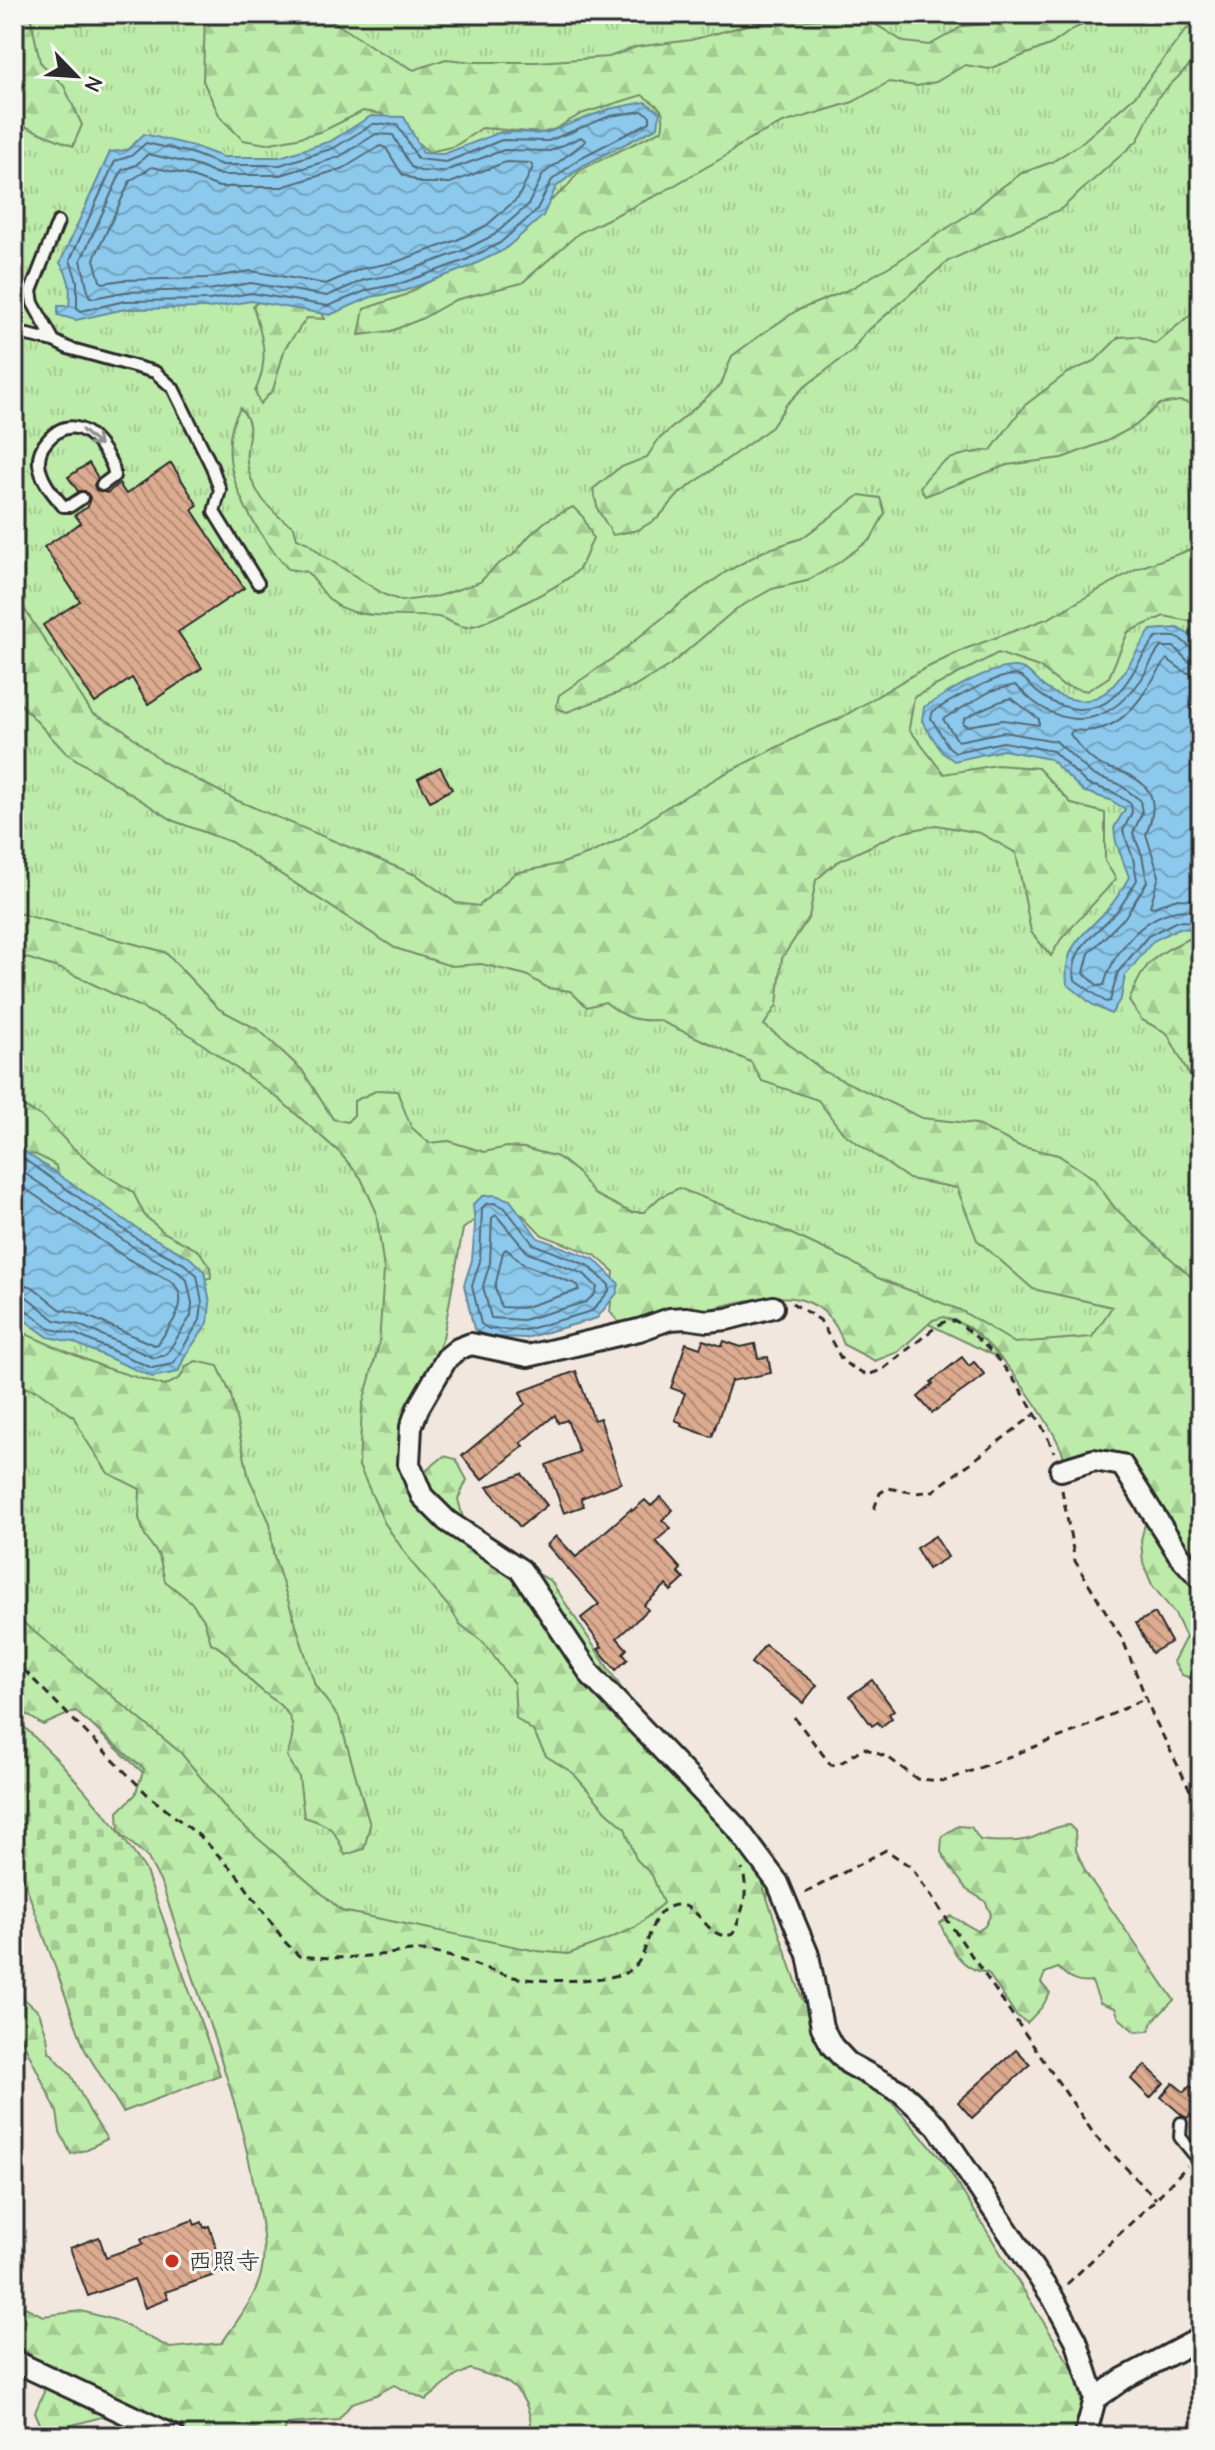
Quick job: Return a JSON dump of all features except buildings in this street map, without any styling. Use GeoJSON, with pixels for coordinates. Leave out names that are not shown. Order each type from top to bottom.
{"type":"FeatureCollection","features":[{"type":"Feature","properties":{"kind":"street"},"geometry":{"type":"LineString","coordinates":[[773,1307],[727,1319],[670,1319],[639,1330],[528,1356],[471,1344],[458,1349],[447,1358],[423,1398],[411,1427],[409,1464],[422,1496],[447,1521],[521,1570],[591,1675],[737,1828],[778,1883],[808,1955],[822,2027],[832,2046],[848,2063],[901,2092],[937,2126],[1053,2298],[1076,2340],[1095,2399],[1085,2436]]}},
{"type":"Feature","properties":{"kind":"street"},"geometry":{"type":"LineString","coordinates":[[1061,1470],[1094,1460],[1122,1465],[1180,1556],[1201,1579]]}},
{"type":"Feature","properties":{"kind":"street"},"geometry":{"type":"LineString","coordinates":[[1095,2399],[1123,2379],[1201,2338]]}},
{"type":"Feature","properties":{"kind":"street"},"geometry":{"type":"LineString","coordinates":[[14,2361],[174,2436]]}},
{"type":"Feature","properties":{"kind":"lane"},"geometry":{"type":"LineString","coordinates":[[54,341],[33,303],[31,291],[58,222]]}},
{"type":"Feature","properties":{"kind":"lane"},"geometry":{"type":"LineString","coordinates":[[14,332],[155,372],[173,388],[220,490],[214,512],[258,583]]}},
{"type":"Feature","properties":{"kind":"lane"},"geometry":{"type":"LineString","coordinates":[[82,498],[70,506],[63,506],[43,480],[38,458],[42,446],[55,431],[80,428],[98,442],[115,469],[114,476],[102,485]]}},
{"type":"Feature","properties":{"kind":"lane"},"geometry":{"type":"LineString","coordinates":[[1181,2123],[1180,2137],[1198,2160]]}},
{"type":"Feature","properties":{"kind":"path"},"geometry":{"type":"LineString","coordinates":[[773,1307],[791,1302],[820,1320],[843,1362],[867,1375],[882,1370],[946,1321],[956,1321],[999,1361],[1045,1431],[1061,1470],[1065,1518],[1075,1561],[1123,1640],[1146,1698],[1201,1812]]}},
{"type":"Feature","properties":{"kind":"path"},"geometry":{"type":"LineString","coordinates":[[874,1509],[880,1493],[888,1488],[916,1493],[933,1491],[1034,1415]]}},
{"type":"Feature","properties":{"kind":"path"},"geometry":{"type":"LineString","coordinates":[[14,1660],[150,1797],[202,1838],[237,1875],[286,1943],[299,1956],[347,1958],[419,1951],[462,1959],[513,1977],[563,1980],[604,1978],[626,1973],[639,1963],[658,1913],[670,1906],[683,1905],[693,1911],[718,1936],[733,1934],[742,1913],[746,1891],[744,1872],[739,1865]]}},
{"type":"Feature","properties":{"kind":"path"},"geometry":{"type":"LineString","coordinates":[[794,1717],[831,1765],[842,1764],[864,1748],[889,1758],[917,1779],[931,1782],[945,1781],[1018,1754],[1146,1698]]}},
{"type":"Feature","properties":{"kind":"path"},"geometry":{"type":"LineString","coordinates":[[786,1903],[886,1850],[911,1867],[1096,2137],[1156,2199]]}},
{"type":"Feature","properties":{"kind":"path"},"geometry":{"type":"LineString","coordinates":[[1053,2298],[1198,2160]]}},
{"type":"Feature","properties":{"kind":"green space"},"geometry":{"type":"Polygon","coordinates":[[[14,14],[1201,14],[1201,1348],[1072,1393],[789,1257],[437,1199],[404,1477],[769,1883],[764,1927],[633,1968],[292,1909],[103,1736],[14,1646],[14,14]]]}},
{"type":"Feature","properties":{"kind":"green space"},"geometry":{"type":"Polygon","coordinates":[[[14,14],[30,14],[40,62],[64,86],[82,125],[73,146],[14,122],[14,14]]]}},
{"type":"Feature","properties":{"kind":"green space"},"geometry":{"type":"Polygon","coordinates":[[[205,14],[322,14],[414,70],[446,59],[537,62],[609,57],[636,47],[691,40],[755,23],[842,18],[875,24],[904,42],[930,45],[963,26],[1034,14],[1107,14],[1073,29],[1052,44],[989,69],[965,65],[936,82],[917,86],[889,82],[853,102],[783,123],[747,140],[724,157],[659,194],[579,233],[522,283],[455,300],[391,331],[359,335],[364,309],[405,295],[505,239],[566,188],[580,170],[662,130],[662,112],[642,95],[581,114],[542,133],[482,128],[455,146],[429,152],[382,114],[363,111],[323,131],[297,138],[266,144],[243,140],[220,117],[203,81],[205,14]]]}},
{"type":"Feature","properties":{"kind":"green space"},"geometry":{"type":"Polygon","coordinates":[[[1201,18],[1201,57],[1158,97],[1138,140],[1061,209],[948,261],[864,334],[852,351],[803,388],[786,405],[772,427],[680,493],[658,518],[638,530],[613,535],[598,510],[593,489],[619,468],[647,457],[658,440],[721,385],[732,356],[796,311],[850,289],[895,263],[973,211],[1022,173],[1052,162],[1080,144],[1136,95],[1185,31],[1201,18]]]}},
{"type":"Feature","properties":{"kind":"green space"},"geometry":{"type":"Polygon","coordinates":[[[269,294],[316,303],[325,319],[307,318],[285,348],[273,390],[260,404],[255,392],[264,359],[253,306],[269,294]]]}},
{"type":"Feature","properties":{"kind":"green space"},"geometry":{"type":"Polygon","coordinates":[[[1201,306],[1201,406],[1180,401],[1160,404],[1135,426],[1107,441],[1062,458],[1007,465],[925,496],[920,487],[942,463],[959,456],[991,450],[1024,406],[1067,373],[1095,361],[1119,337],[1138,336],[1155,344],[1201,306]]]}},
{"type":"Feature","properties":{"kind":"green space"},"geometry":{"type":"Polygon","coordinates":[[[240,408],[249,428],[249,472],[263,500],[294,527],[297,538],[385,595],[402,601],[439,596],[480,582],[513,555],[547,520],[573,507],[583,517],[593,538],[584,560],[570,577],[476,625],[459,626],[438,617],[370,615],[348,610],[330,600],[307,572],[288,569],[249,514],[232,472],[230,450],[232,428],[240,408]]]}},
{"type":"Feature","properties":{"kind":"green space"},"geometry":{"type":"Polygon","coordinates":[[[860,495],[880,498],[885,513],[871,539],[838,563],[807,581],[772,589],[736,609],[670,665],[634,687],[567,712],[556,708],[559,695],[616,656],[682,602],[764,551],[802,538],[860,495]]]}},
{"type":"Feature","properties":{"kind":"green space"},"geometry":{"type":"Polygon","coordinates":[[[1201,546],[1201,632],[1194,622],[1164,616],[1128,632],[1109,677],[1087,691],[1062,685],[1039,667],[998,653],[914,697],[909,729],[944,774],[997,765],[1038,768],[1072,804],[1105,813],[1105,861],[1116,879],[1061,939],[1051,956],[1031,932],[1016,853],[980,833],[936,825],[896,834],[837,862],[816,880],[809,917],[782,958],[777,1005],[764,1025],[825,1072],[922,1118],[976,1124],[1019,1146],[1058,1155],[1093,1178],[1115,1208],[1190,1276],[1201,1280],[1201,1682],[1182,1675],[1173,1662],[1186,1637],[1175,1614],[1152,1585],[1143,1563],[1141,1540],[1145,1524],[1111,1454],[1088,1449],[1064,1457],[1038,1408],[1011,1371],[969,1328],[944,1317],[933,1320],[898,1352],[875,1361],[844,1345],[834,1323],[820,1308],[803,1300],[784,1297],[743,1301],[621,1325],[610,1312],[614,1272],[595,1255],[542,1235],[523,1215],[487,1210],[463,1229],[443,1338],[416,1400],[415,1488],[427,1470],[444,1456],[456,1459],[467,1480],[458,1499],[464,1522],[551,1581],[620,1686],[753,1858],[803,2001],[944,2162],[1077,2376],[1082,2405],[1074,2436],[531,2436],[529,2411],[516,2390],[498,2378],[470,2369],[426,2400],[394,2385],[352,2403],[338,2420],[288,2424],[282,2436],[152,2436],[105,2416],[44,2433],[35,2412],[44,2392],[36,2359],[14,2342],[14,2329],[25,2307],[43,2316],[81,2311],[115,2320],[170,2348],[222,2343],[258,2283],[263,2264],[263,2242],[255,2190],[237,2113],[163,1887],[148,1858],[119,1832],[118,1812],[135,1795],[144,1769],[75,1711],[43,1725],[14,1706],[14,1615],[181,1753],[232,1816],[342,1911],[537,1951],[568,1954],[635,1928],[663,1903],[652,1875],[636,1859],[625,1828],[573,1773],[546,1756],[533,1731],[516,1718],[514,1684],[484,1643],[460,1624],[412,1563],[384,1522],[359,1466],[362,1407],[379,1344],[384,1270],[376,1211],[361,1178],[340,1153],[279,1099],[173,1023],[64,970],[14,954],[14,912],[165,952],[219,1009],[259,1030],[302,1070],[333,1119],[347,1122],[354,1115],[354,1101],[378,1090],[397,1091],[411,1127],[429,1143],[449,1141],[484,1152],[507,1147],[524,1148],[558,1157],[578,1173],[594,1194],[630,1212],[644,1212],[660,1197],[679,1188],[770,1224],[848,1260],[878,1278],[960,1310],[1015,1343],[1092,1337],[1112,1307],[1033,1289],[977,1240],[957,1188],[909,1179],[843,1133],[818,1100],[762,1081],[751,1062],[658,1020],[629,1017],[605,1002],[587,1007],[570,991],[548,988],[526,975],[481,964],[451,966],[395,948],[231,842],[174,821],[66,753],[14,697],[14,593],[92,713],[123,729],[163,762],[236,800],[418,876],[456,903],[479,906],[515,873],[560,864],[621,839],[667,807],[724,774],[839,719],[918,672],[965,649],[1049,618],[1136,569],[1201,546]]]}},
{"type":"Feature","properties":{"kind":"green space"},"geometry":{"type":"Polygon","coordinates":[[[1188,939],[1201,943],[1201,1085],[1191,1078],[1167,1033],[1142,1020],[1129,1001],[1150,962],[1188,939]]]}},
{"type":"Feature","properties":{"kind":"green space"},"geometry":{"type":"Polygon","coordinates":[[[14,1102],[43,1117],[107,1176],[133,1192],[145,1216],[165,1233],[199,1251],[210,1267],[211,1278],[197,1279],[58,1186],[56,1166],[50,1162],[32,1154],[14,1154],[14,1102]]]}},
{"type":"Feature","properties":{"kind":"green space"},"geometry":{"type":"Polygon","coordinates":[[[14,1320],[28,1335],[53,1346],[106,1368],[165,1386],[180,1378],[186,1366],[196,1361],[218,1366],[231,1395],[249,1478],[270,1523],[273,1553],[315,1685],[339,1718],[370,1825],[364,1849],[345,1855],[331,1829],[304,1817],[299,1777],[287,1756],[293,1727],[290,1717],[228,1655],[211,1643],[204,1620],[191,1602],[165,1581],[159,1556],[145,1536],[139,1518],[140,1489],[108,1473],[73,1416],[38,1391],[14,1385],[14,1320]]]}},
{"type":"Feature","properties":{"kind":"green space"},"geometry":{"type":"Polygon","coordinates":[[[14,1717],[61,1763],[112,1822],[145,1869],[220,2075],[123,2112],[85,2050],[14,1853],[14,1717]]]}},
{"type":"Feature","properties":{"kind":"green space"},"geometry":{"type":"Polygon","coordinates":[[[1069,1825],[1075,1831],[1076,1850],[1086,1873],[1174,2000],[1154,2020],[1149,2031],[1135,2032],[1119,2018],[1115,2008],[1100,2003],[1092,1982],[1073,1980],[1058,1968],[1045,1973],[1041,1983],[1050,1993],[1027,2023],[1016,2015],[988,1973],[963,1962],[940,1923],[951,1916],[978,1931],[985,1926],[991,1914],[985,1901],[967,1890],[949,1865],[941,1852],[942,1836],[958,1826],[971,1827],[980,1840],[1013,1841],[1069,1825]]]}},
{"type":"Feature","properties":{"kind":"green space"},"geometry":{"type":"Polygon","coordinates":[[[14,1993],[39,2012],[49,2051],[71,2075],[107,2139],[71,2154],[60,2132],[57,2112],[14,2023],[14,1993]]]}},
{"type":"Feature","properties":{"kind":"water"},"geometry":{"type":"Polygon","coordinates":[[[645,102],[660,112],[658,127],[584,165],[556,187],[543,216],[504,250],[469,267],[404,291],[371,297],[330,315],[251,301],[210,308],[125,309],[76,320],[58,315],[58,306],[69,306],[70,294],[68,278],[60,263],[110,152],[127,150],[144,134],[223,157],[280,157],[331,141],[371,116],[404,117],[423,153],[444,154],[501,132],[546,133],[609,109],[645,102]]]}},
{"type":"Feature","properties":{"kind":"water"},"geometry":{"type":"Polygon","coordinates":[[[1177,628],[1192,636],[1201,651],[1201,930],[1179,928],[1153,941],[1125,976],[1121,998],[1111,1014],[1093,1005],[1067,984],[1067,970],[1068,959],[1077,941],[1111,905],[1129,877],[1114,828],[1125,809],[1083,791],[1050,759],[1003,750],[954,761],[942,752],[922,721],[924,707],[978,677],[1013,667],[1026,670],[1058,695],[1090,700],[1112,687],[1121,677],[1151,630],[1177,628]]]}},
{"type":"Feature","properties":{"kind":"water"},"geometry":{"type":"Polygon","coordinates":[[[14,1142],[144,1233],[189,1257],[204,1271],[210,1303],[208,1323],[178,1372],[152,1377],[73,1342],[48,1337],[19,1316],[14,1303],[14,1142]]]}},
{"type":"Feature","properties":{"kind":"water"},"geometry":{"type":"Polygon","coordinates":[[[495,1195],[510,1200],[538,1238],[594,1259],[619,1284],[617,1293],[597,1318],[526,1338],[487,1337],[474,1329],[464,1285],[472,1260],[473,1204],[483,1196],[495,1195]]]}},
{"type":"Feature","properties":{"kind":"place","name":"西照寺"},"geometry":{"type":"Point","coordinates":[172,2261]}}]}
